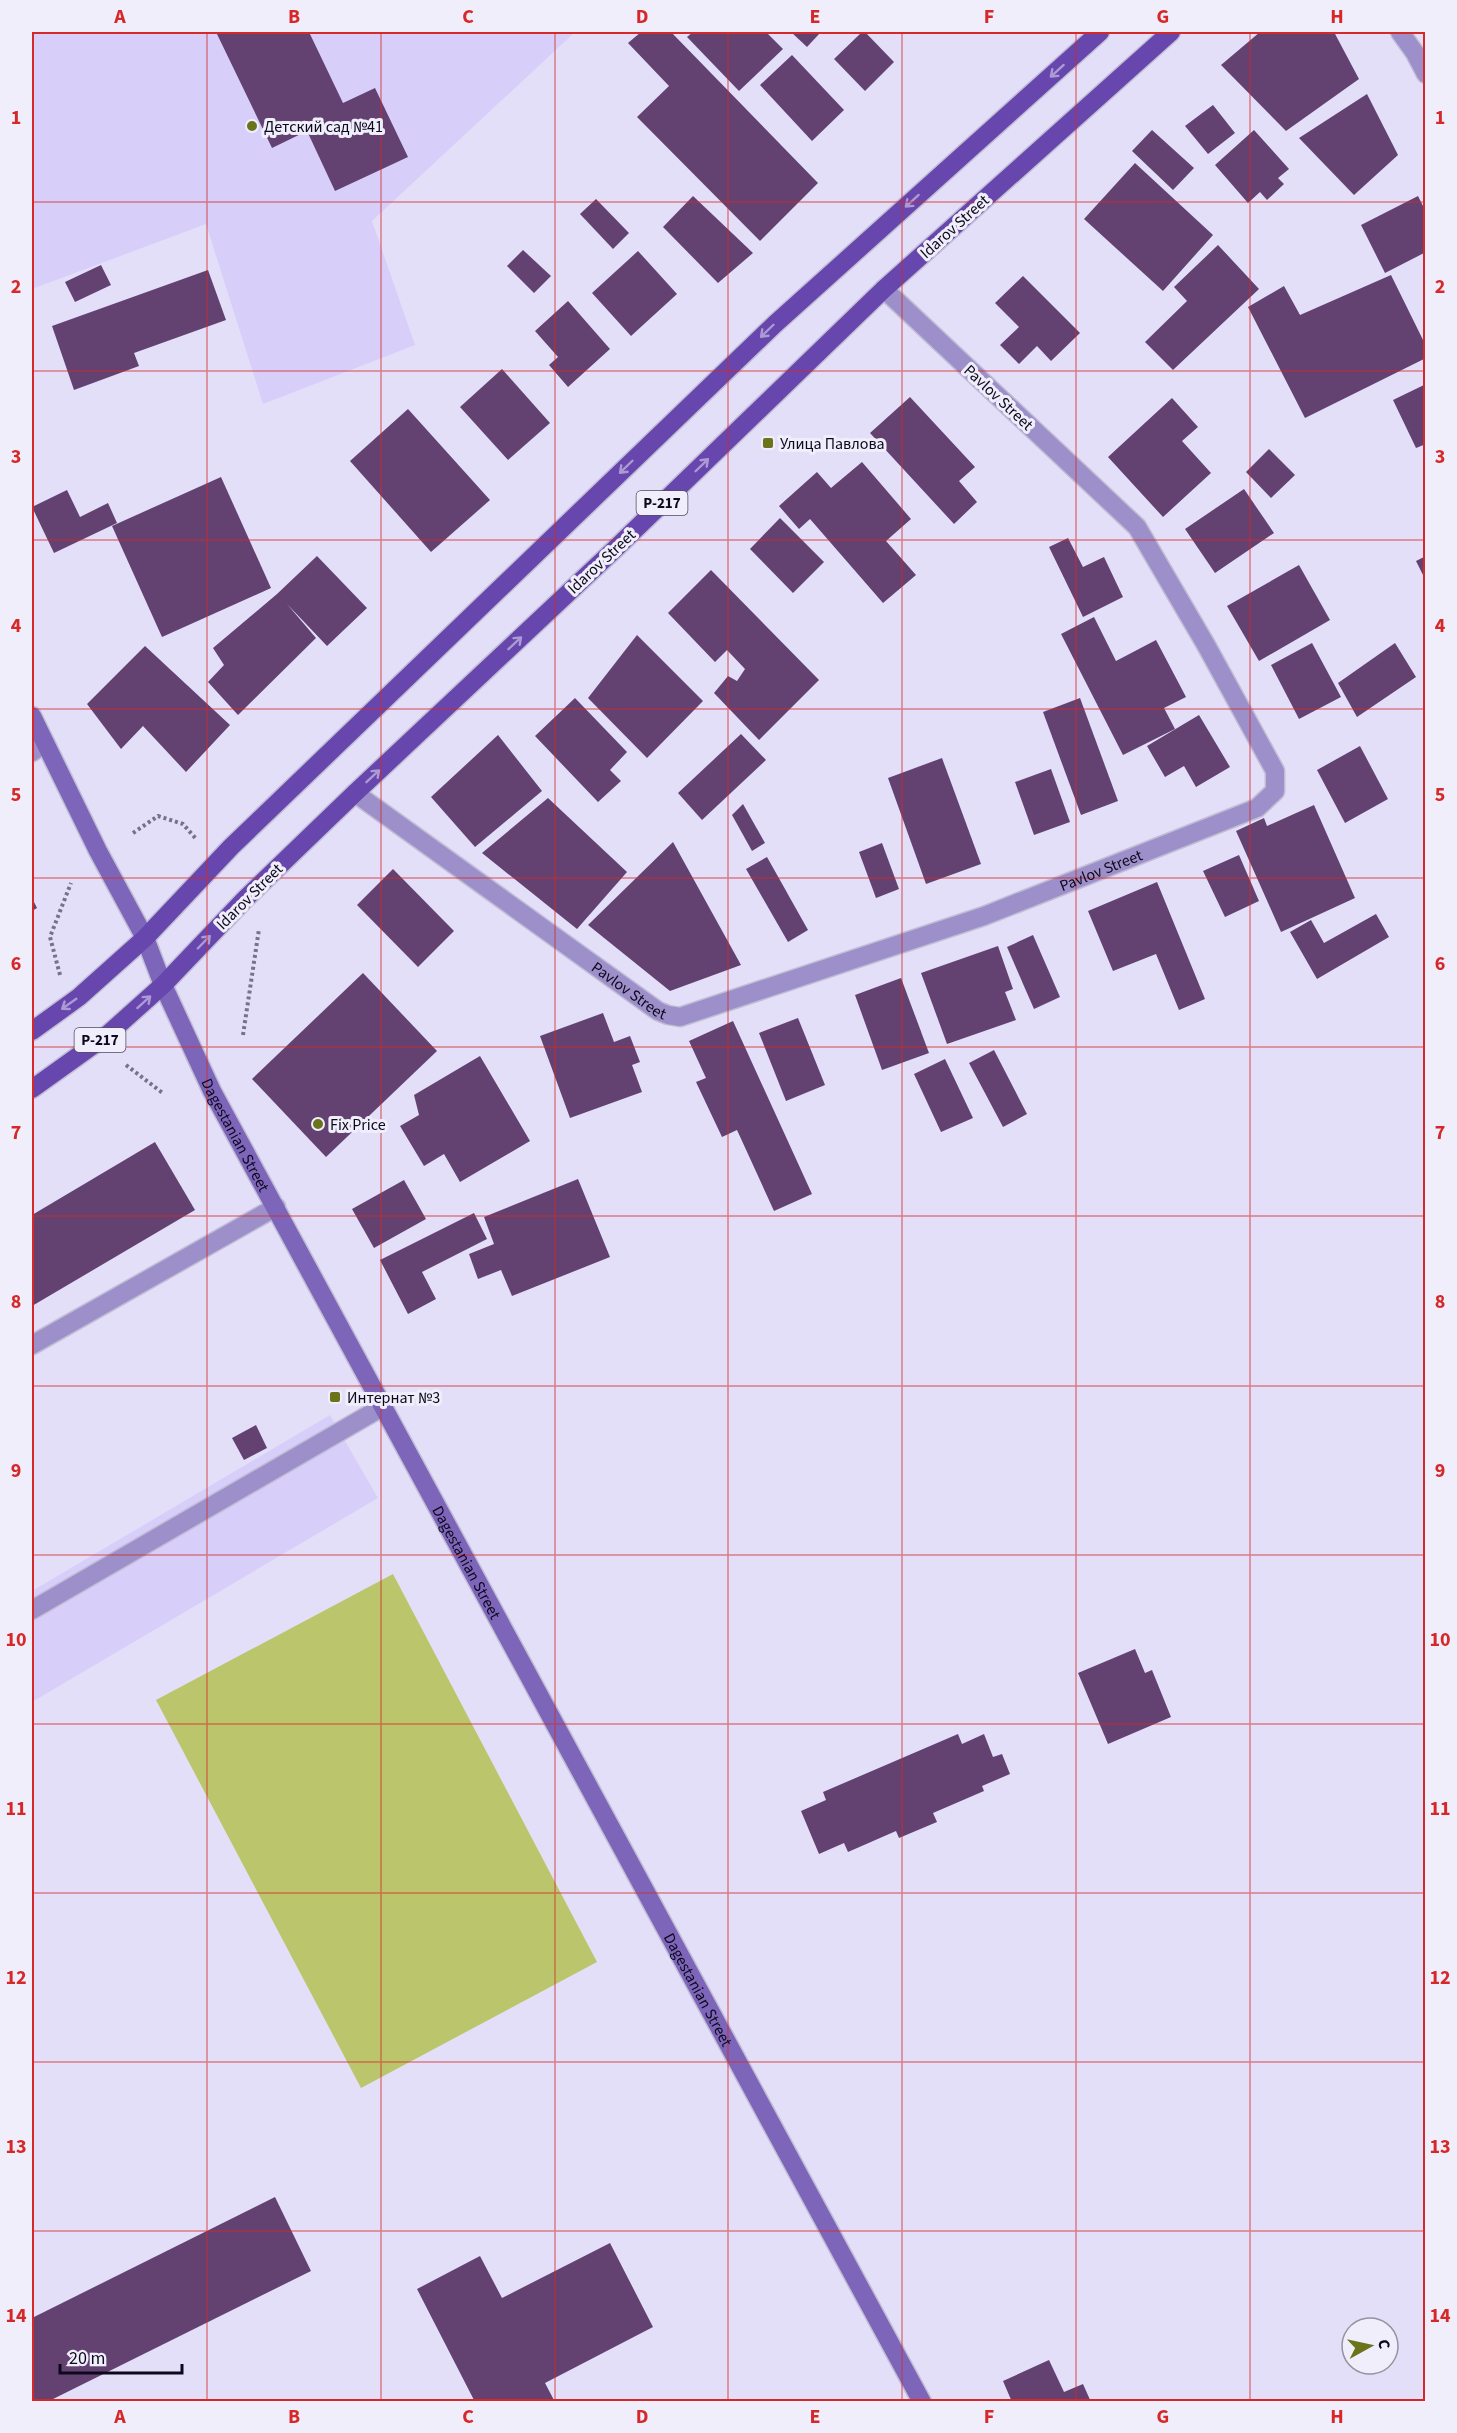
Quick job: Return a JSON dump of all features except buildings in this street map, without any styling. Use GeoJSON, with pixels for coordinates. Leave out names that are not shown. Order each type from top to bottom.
{"type":"FeatureCollection","features":[{"type":"Feature","properties":{"kind":"main road","name":"Р-217"},"geometry":{"type":"LineString","coordinates":[[32,1031],[79,997],[145,938],[231,847],[775,324],[1100,32]]}},
{"type":"Feature","properties":{"kind":"main road","name":"Idarov Street"},"geometry":{"type":"LineString","coordinates":[[32,1089],[106,1036],[163,984],[245,899],[616,548],[884,289],[1171,32]]}},
{"type":"Feature","properties":{"kind":"street"},"geometry":{"type":"LineString","coordinates":[[1400,32],[1425,71]]}},
{"type":"Feature","properties":{"kind":"street","name":"Pavlov Street"},"geometry":{"type":"LineString","coordinates":[[355,793],[658,1011],[680,1017],[984,916],[1257,808],[1275,791],[1275,771],[1206,645],[1137,527],[884,289]]}},
{"type":"Feature","properties":{"kind":"street","name":"Dagestanian Street"},"geometry":{"type":"LineString","coordinates":[[32,716],[38,747],[145,938],[163,984],[212,1091],[922,2402]]}},
{"type":"Feature","properties":{"kind":"street"},"geometry":{"type":"LineString","coordinates":[[32,1345],[276,1208]]}},
{"type":"Feature","properties":{"kind":"street"},"geometry":{"type":"LineString","coordinates":[[32,1610],[384,1406]]}},
{"type":"Feature","properties":{"kind":"path"},"geometry":{"type":"LineString","coordinates":[[133,833],[158,816],[183,824],[200,843]]}},
{"type":"Feature","properties":{"kind":"path"},"geometry":{"type":"LineString","coordinates":[[60,975],[50,937],[71,883]]}},
{"type":"Feature","properties":{"kind":"path"},"geometry":{"type":"LineString","coordinates":[[243,1035],[260,925]]}},
{"type":"Feature","properties":{"kind":"path"},"geometry":{"type":"LineString","coordinates":[[126,1065],[164,1094]]}},
{"type":"Feature","properties":{"kind":"shaded area","name":"Детский сад №41"},"geometry":{"type":"Polygon","coordinates":[[[32,32],[575,32],[372,221],[415,345],[263,404],[206,224],[32,289],[32,32]]]}},
{"type":"Feature","properties":{"kind":"shaded area"},"geometry":{"type":"Polygon","coordinates":[[[330,1415],[378,1498],[32,1702],[32,1591],[330,1415]]]}},
{"type":"Feature","properties":{"kind":"green space"},"geometry":{"type":"Polygon","coordinates":[[[393,1574],[597,1962],[361,2088],[156,1700],[393,1574]]]}},
{"type":"Feature","properties":{"kind":"place","name":"Детский сад №41"},"geometry":{"type":"Point","coordinates":[252,126]}},
{"type":"Feature","properties":{"kind":"place","name":"Улица Павлова"},"geometry":{"type":"Point","coordinates":[768,443]}},
{"type":"Feature","properties":{"kind":"place","name":"Fix Price"},"geometry":{"type":"Point","coordinates":[318,1124]}},
{"type":"Feature","properties":{"kind":"place","name":"Интернат №3"},"geometry":{"type":"Point","coordinates":[335,1397]}}]}
